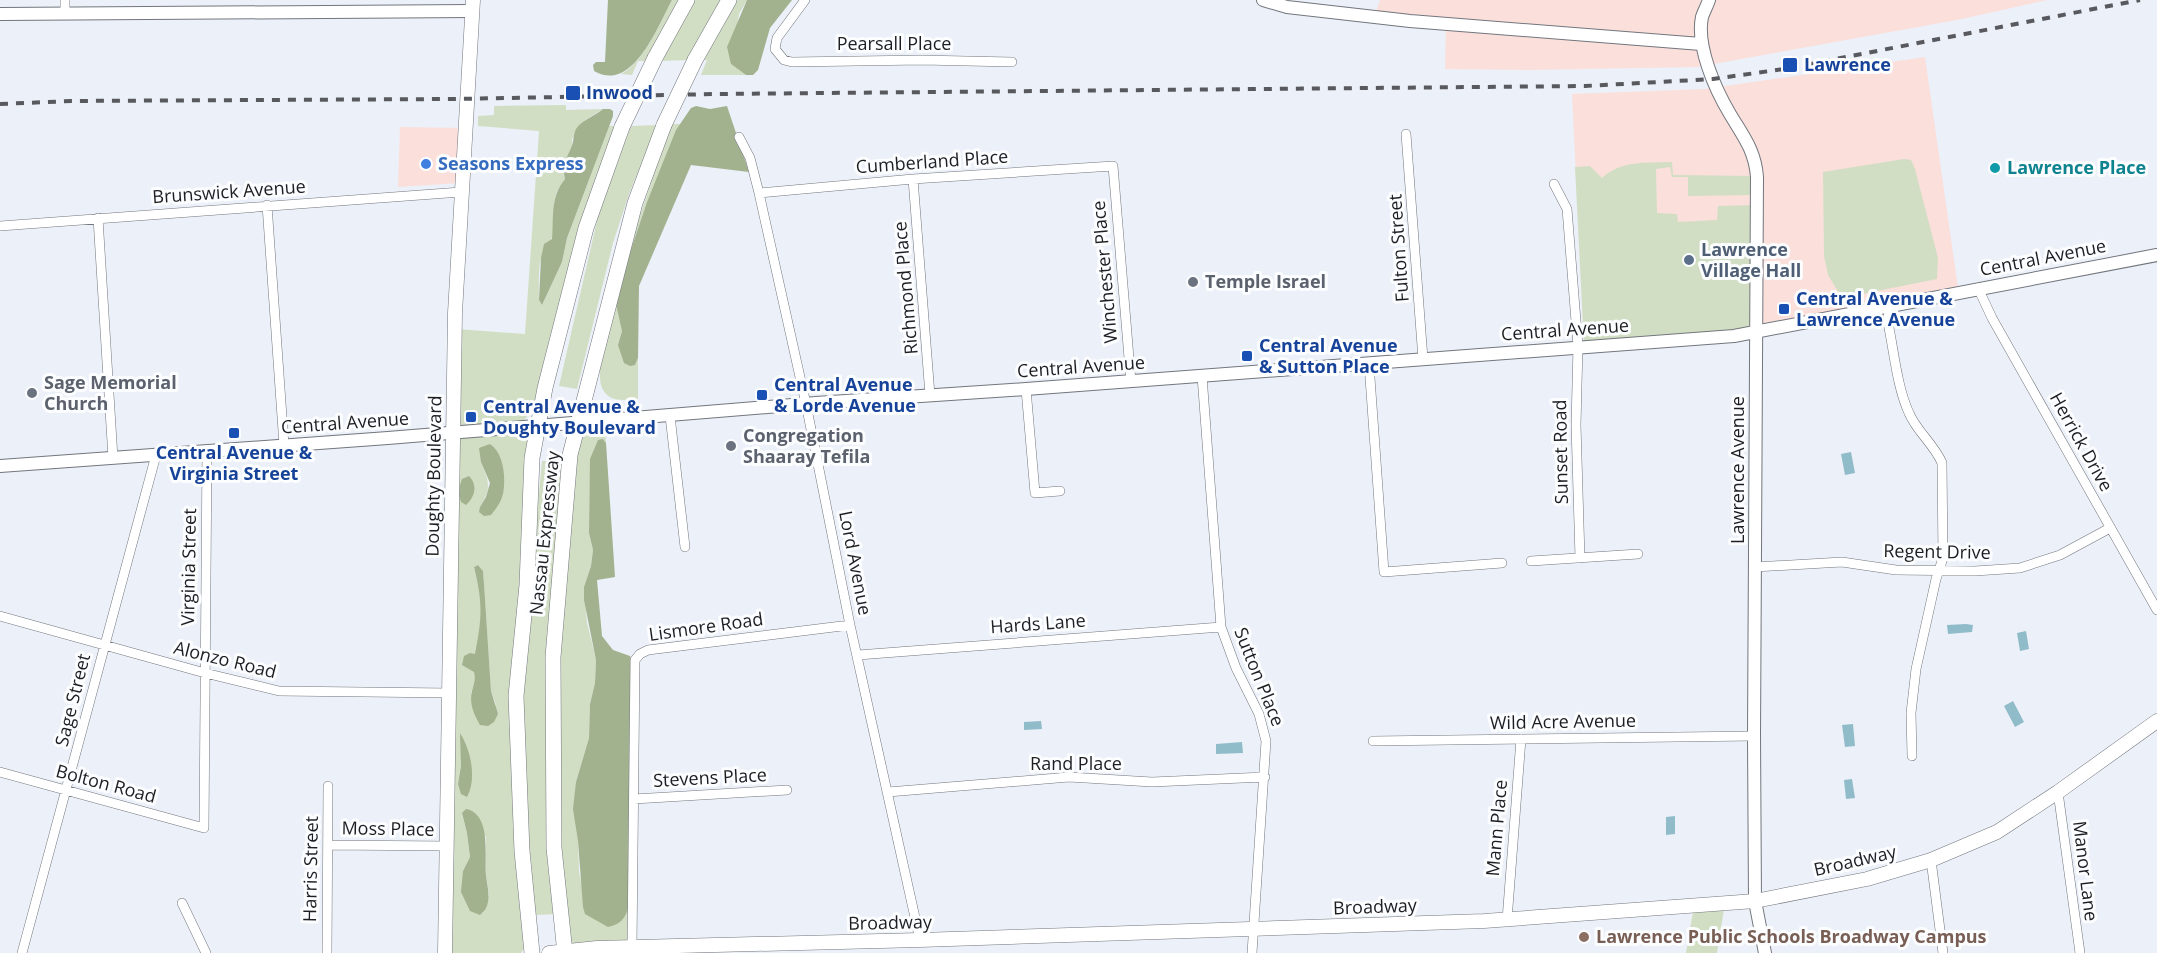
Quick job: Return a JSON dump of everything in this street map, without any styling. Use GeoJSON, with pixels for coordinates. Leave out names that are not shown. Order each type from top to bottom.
{"type":"FeatureCollection","features":[{"type":"Feature","properties":{"kind":"highway","name":"Nassau Expressway"},"geometry":{"type":"LineString","coordinates":[[532,953],[522,850],[516,696],[527,585],[532,458],[537,425],[586,228],[622,127],[655,58],[687,0]]}},
{"type":"Feature","properties":{"kind":"highway","name":"Nassau Expressway"},"geometry":{"type":"LineString","coordinates":[[560,952],[554,848],[553,657],[570,455],[635,203],[664,125],[695,60],[729,0]]}},
{"type":"Feature","properties":{"kind":"main road","name":"Doughty Boulevard"},"geometry":{"type":"LineString","coordinates":[[445,953],[455,313],[472,5]]}},
{"type":"Feature","properties":{"kind":"main road","name":"Broadway"},"geometry":{"type":"LineString","coordinates":[[560,952],[632,947],[920,940],[1507,920],[1755,901],[1867,879],[1931,860],[1997,832],[2058,792],[2157,721]]}},
{"type":"Feature","properties":{"kind":"street","name":"Pearsall Place"},"geometry":{"type":"LineString","coordinates":[[805,0],[777,38],[776,49],[778,55],[784,60],[792,62],[922,60],[1012,62]]}},
{"type":"Feature","properties":{"kind":"street"},"geometry":{"type":"LineString","coordinates":[[1263,0],[1410,21],[1701,44]]}},
{"type":"Feature","properties":{"kind":"street","name":"Lawrence Avenue"},"geometry":{"type":"LineString","coordinates":[[1709,0],[1702,18],[1701,44],[1713,79],[1756,159],[1758,177],[1755,901],[1765,953]]}},
{"type":"Feature","properties":{"kind":"street"},"geometry":{"type":"LineString","coordinates":[[0,14],[65,6],[472,5]]}},
{"type":"Feature","properties":{"kind":"street","name":"Fulton Street"},"geometry":{"type":"LineString","coordinates":[[1406,134],[1423,359]]}},
{"type":"Feature","properties":{"kind":"street","name":"Lord Avenue"},"geometry":{"type":"LineString","coordinates":[[739,136],[750,158],[759,193],[806,404],[850,625],[920,940]]}},
{"type":"Feature","properties":{"kind":"street","name":"Winchester Place"},"geometry":{"type":"LineString","coordinates":[[1108,166],[1113,165],[1131,382]]}},
{"type":"Feature","properties":{"kind":"street","name":"Cumberland Place"},"geometry":{"type":"LineString","coordinates":[[759,193],[914,179],[1108,166]]}},
{"type":"Feature","properties":{"kind":"street","name":"Richmond Place"},"geometry":{"type":"LineString","coordinates":[[914,179],[930,395]]}},
{"type":"Feature","properties":{"kind":"street","name":"Sunset Road"},"geometry":{"type":"LineString","coordinates":[[1554,184],[1568,209],[1578,346],[1576,425],[1580,558]]}},
{"type":"Feature","properties":{"kind":"street","name":"Brunswick Avenue"},"geometry":{"type":"LineString","coordinates":[[0,226],[462,192]]}},
{"type":"Feature","properties":{"kind":"street"},"geometry":{"type":"LineString","coordinates":[[267,205],[284,445]]}},
{"type":"Feature","properties":{"kind":"street"},"geometry":{"type":"LineString","coordinates":[[98,219],[113,458]]}},
{"type":"Feature","properties":{"kind":"street","name":"Central Avenue"},"geometry":{"type":"LineString","coordinates":[[0,466],[1756,333],[2157,255]]}},
{"type":"Feature","properties":{"kind":"street","name":"Herrick Drive"},"geometry":{"type":"LineString","coordinates":[[1978,288],[1992,318],[2157,610]]}},
{"type":"Feature","properties":{"kind":"street"},"geometry":{"type":"LineString","coordinates":[[1888,308],[1888,323],[1908,411],[1917,429],[1939,455],[1942,463],[1943,558],[1916,669],[1911,713],[1912,756]]}},
{"type":"Feature","properties":{"kind":"street"},"geometry":{"type":"LineString","coordinates":[[1369,364],[1384,572],[1502,563]]}},
{"type":"Feature","properties":{"kind":"street","name":"Sutton Place"},"geometry":{"type":"LineString","coordinates":[[1202,376],[1221,627],[1228,650],[1264,728],[1267,754],[1252,953]]}},
{"type":"Feature","properties":{"kind":"street"},"geometry":{"type":"LineString","coordinates":[[1026,390],[1035,493],[1060,491]]}},
{"type":"Feature","properties":{"kind":"street"},"geometry":{"type":"LineString","coordinates":[[670,416],[685,547]]}},
{"type":"Feature","properties":{"kind":"street","name":"Virginia Street"},"geometry":{"type":"LineString","coordinates":[[204,828],[207,451]]}},
{"type":"Feature","properties":{"kind":"street","name":"Sage Street"},"geometry":{"type":"LineString","coordinates":[[22,953],[156,455]]}},
{"type":"Feature","properties":{"kind":"street","name":"Regent Drive"},"geometry":{"type":"LineString","coordinates":[[1755,567],[1842,562],[1896,570],[1976,571],[2020,568],[2060,555],[2110,528]]}},
{"type":"Feature","properties":{"kind":"street"},"geometry":{"type":"LineString","coordinates":[[1531,561],[1638,554]]}},
{"type":"Feature","properties":{"kind":"street","name":"Alonzo Road"},"geometry":{"type":"LineString","coordinates":[[0,616],[205,673],[279,691],[449,693]]}},
{"type":"Feature","properties":{"kind":"street","name":"Lismore Road"},"geometry":{"type":"LineString","coordinates":[[632,947],[635,660],[648,650],[850,625]]}},
{"type":"Feature","properties":{"kind":"street","name":"Hards Lane"},"geometry":{"type":"LineString","coordinates":[[858,655],[1221,627]]}},
{"type":"Feature","properties":{"kind":"street","name":"Wild Acre Avenue"},"geometry":{"type":"LineString","coordinates":[[1373,741],[1754,736]]}},
{"type":"Feature","properties":{"kind":"street","name":"Mann Place"},"geometry":{"type":"LineString","coordinates":[[1507,920],[1521,739]]}},
{"type":"Feature","properties":{"kind":"street","name":"Bolton Road"},"geometry":{"type":"LineString","coordinates":[[0,772],[204,828]]}},
{"type":"Feature","properties":{"kind":"street","name":"Rand Place"},"geometry":{"type":"LineString","coordinates":[[888,792],[1069,777],[1152,782],[1265,777]]}},
{"type":"Feature","properties":{"kind":"street","name":"Harris Street"},"geometry":{"type":"LineString","coordinates":[[327,953],[328,786]]}},
{"type":"Feature","properties":{"kind":"street","name":"Stevens Place"},"geometry":{"type":"LineString","coordinates":[[634,799],[787,790]]}},
{"type":"Feature","properties":{"kind":"street","name":"Manor Lane"},"geometry":{"type":"LineString","coordinates":[[2058,792],[2080,953]]}},
{"type":"Feature","properties":{"kind":"street","name":"Moss Place"},"geometry":{"type":"LineString","coordinates":[[328,844],[448,846]]}},
{"type":"Feature","properties":{"kind":"street"},"geometry":{"type":"LineString","coordinates":[[1931,860],[1943,953]]}},
{"type":"Feature","properties":{"kind":"street"},"geometry":{"type":"LineString","coordinates":[[182,903],[207,953]]}},
{"type":"Feature","properties":{"kind":"shaded area"},"geometry":{"type":"Polygon","coordinates":[[[1380,0],[2047,0],[1957,20],[1697,67],[1530,70],[1445,69],[1446,26],[1373,20],[1380,0]]]}},
{"type":"Feature","properties":{"kind":"shaded area"},"geometry":{"type":"Polygon","coordinates":[[[1925,57],[1958,288],[1751,330],[1584,344],[1572,94],[1705,89],[1925,57]]]}},
{"type":"Feature","properties":{"kind":"shaded area"},"geometry":{"type":"Polygon","coordinates":[[[400,127],[464,128],[460,183],[398,187],[400,127]]]}},
{"type":"Feature","properties":{"kind":"green space"},"geometry":{"type":"Polygon","coordinates":[[[608,0],[672,0],[642,54],[621,73],[608,76],[594,71],[593,65],[596,62],[605,62],[608,0]]]}},
{"type":"Feature","properties":{"kind":"green space"},"geometry":{"type":"Polygon","coordinates":[[[672,0],[685,0],[651,61],[638,61],[632,75],[621,74],[629,69],[644,52],[672,0]]]}},
{"type":"Feature","properties":{"kind":"green space"},"geometry":{"type":"Polygon","coordinates":[[[690,0],[726,0],[692,60],[658,61],[690,0]]]}},
{"type":"Feature","properties":{"kind":"green space"},"geometry":{"type":"Polygon","coordinates":[[[733,0],[747,0],[739,14],[731,64],[746,75],[701,75],[707,60],[699,60],[733,0]]]}},
{"type":"Feature","properties":{"kind":"green space"},"geometry":{"type":"Polygon","coordinates":[[[747,0],[792,0],[770,28],[758,70],[753,75],[746,75],[731,64],[727,47],[747,0]]]}},
{"type":"Feature","properties":{"kind":"green space"},"geometry":{"type":"Polygon","coordinates":[[[566,105],[566,110],[603,109],[585,120],[572,139],[572,147],[563,170],[565,179],[556,193],[552,237],[540,263],[539,300],[542,305],[562,262],[567,238],[609,126],[621,126],[571,266],[550,337],[533,409],[522,423],[454,431],[457,329],[525,334],[539,131],[478,126],[478,116],[494,115],[494,106],[566,105]]]}},
{"type":"Feature","properties":{"kind":"green space"},"geometry":{"type":"Polygon","coordinates":[[[696,106],[710,109],[727,106],[749,172],[691,165],[639,286],[638,358],[635,365],[630,366],[624,363],[618,345],[622,331],[616,304],[618,288],[647,202],[676,130],[691,108],[696,106]]]}},
{"type":"Feature","properties":{"kind":"green space"},"geometry":{"type":"Polygon","coordinates":[[[603,109],[613,111],[613,116],[567,238],[562,262],[542,305],[539,300],[541,258],[544,244],[552,239],[555,200],[565,179],[565,162],[576,129],[603,109]]]}},
{"type":"Feature","properties":{"kind":"green space"},"geometry":{"type":"Polygon","coordinates":[[[672,124],[680,124],[647,202],[618,288],[622,331],[618,345],[635,365],[638,358],[638,399],[617,400],[605,393],[602,388],[600,369],[604,338],[626,259],[639,217],[672,124]]]}},
{"type":"Feature","properties":{"kind":"green space"},"geometry":{"type":"Polygon","coordinates":[[[657,125],[629,194],[613,243],[577,389],[559,386],[599,212],[631,126],[657,125]]]}},
{"type":"Feature","properties":{"kind":"green space"},"geometry":{"type":"Polygon","coordinates":[[[1904,159],[1911,160],[1915,169],[1938,258],[1937,279],[1842,298],[1828,275],[1824,256],[1823,172],[1904,159]]]}},
{"type":"Feature","properties":{"kind":"green space"},"geometry":{"type":"Polygon","coordinates":[[[1672,162],[1673,175],[1756,176],[1755,195],[1688,196],[1688,177],[1672,177],[1670,167],[1656,169],[1657,213],[1677,214],[1678,222],[1717,220],[1718,206],[1756,205],[1754,330],[1584,344],[1575,167],[1590,166],[1602,178],[1609,172],[1626,165],[1672,162]]]}},
{"type":"Feature","properties":{"kind":"green space"},"geometry":{"type":"Polygon","coordinates":[[[605,425],[606,443],[603,439],[590,478],[589,533],[593,550],[591,566],[584,587],[587,623],[596,659],[595,683],[590,704],[589,738],[576,782],[579,872],[584,897],[583,907],[629,907],[628,943],[574,944],[569,942],[556,849],[561,591],[580,432],[583,428],[605,425]]]}},
{"type":"Feature","properties":{"kind":"green space"},"geometry":{"type":"Polygon","coordinates":[[[529,431],[535,435],[514,694],[525,947],[521,953],[449,953],[454,434],[529,431]],[[481,462],[488,489],[480,507],[503,495],[481,462]],[[478,565],[474,567],[482,616],[474,672],[476,679],[471,693],[496,705],[491,691],[483,571],[478,565]],[[461,734],[461,766],[458,784],[471,777],[461,734]],[[462,814],[470,857],[463,871],[489,896],[486,873],[486,837],[462,814]]]}},
{"type":"Feature","properties":{"kind":"green space"},"geometry":{"type":"Polygon","coordinates":[[[603,439],[606,443],[615,577],[597,580],[602,636],[613,650],[630,656],[632,661],[629,906],[622,920],[608,927],[585,914],[573,809],[576,782],[589,738],[590,704],[595,683],[596,660],[584,600],[584,587],[591,566],[593,550],[589,533],[590,459],[598,440],[603,439]]]}},
{"type":"Feature","properties":{"kind":"green space"},"geometry":{"type":"Polygon","coordinates":[[[490,444],[495,448],[501,460],[504,488],[502,497],[491,515],[484,516],[479,512],[490,483],[481,462],[479,448],[490,444]]]}},
{"type":"Feature","properties":{"kind":"green space"},"geometry":{"type":"Polygon","coordinates":[[[542,461],[570,461],[561,525],[558,914],[534,915],[531,861],[521,777],[525,641],[542,461]]]}},
{"type":"Feature","properties":{"kind":"green space"},"geometry":{"type":"Polygon","coordinates":[[[469,476],[474,483],[474,491],[466,505],[461,502],[458,491],[462,479],[469,476]]]}},
{"type":"Feature","properties":{"kind":"green space"},"geometry":{"type":"Polygon","coordinates":[[[478,565],[483,571],[491,691],[498,714],[494,722],[488,726],[480,725],[473,709],[471,696],[475,679],[474,672],[462,665],[464,656],[470,653],[475,654],[480,601],[474,567],[478,565]]]}},
{"type":"Feature","properties":{"kind":"green space"},"geometry":{"type":"Polygon","coordinates":[[[460,733],[470,756],[472,773],[472,782],[467,797],[461,794],[458,784],[461,766],[460,733]]]}},
{"type":"Feature","properties":{"kind":"green space"},"geometry":{"type":"Polygon","coordinates":[[[466,809],[480,819],[485,837],[488,900],[486,909],[480,915],[470,911],[461,892],[463,871],[470,857],[462,813],[466,809]]]}},
{"type":"Feature","properties":{"kind":"green space"},"geometry":{"type":"Polygon","coordinates":[[[1725,903],[1717,953],[1686,953],[1694,906],[1725,903]]]}},
{"type":"Feature","properties":{"kind":"water"},"geometry":{"type":"Polygon","coordinates":[[[1851,452],[1855,473],[1845,475],[1841,454],[1851,452]]]}},
{"type":"Feature","properties":{"kind":"water"},"geometry":{"type":"Polygon","coordinates":[[[1947,625],[1973,625],[1972,632],[1948,634],[1947,625]]]}},
{"type":"Feature","properties":{"kind":"water"},"geometry":{"type":"Polygon","coordinates":[[[2026,631],[2029,649],[2020,651],[2017,633],[2026,631]]]}},
{"type":"Feature","properties":{"kind":"water"},"geometry":{"type":"Polygon","coordinates":[[[2013,701],[2024,722],[2015,727],[2004,706],[2013,701]]]}},
{"type":"Feature","properties":{"kind":"water"},"geometry":{"type":"Polygon","coordinates":[[[1041,721],[1042,729],[1024,730],[1024,722],[1041,721]]]}},
{"type":"Feature","properties":{"kind":"water"},"geometry":{"type":"Polygon","coordinates":[[[1853,724],[1855,746],[1845,747],[1842,725],[1853,724]]]}},
{"type":"Feature","properties":{"kind":"water"},"geometry":{"type":"Polygon","coordinates":[[[1242,742],[1243,753],[1216,754],[1216,744],[1242,742]]]}},
{"type":"Feature","properties":{"kind":"water"},"geometry":{"type":"Polygon","coordinates":[[[1852,779],[1855,798],[1846,799],[1844,780],[1852,779]]]}},
{"type":"Feature","properties":{"kind":"water"},"geometry":{"type":"Polygon","coordinates":[[[1675,816],[1675,834],[1666,835],[1666,817],[1675,816]]]}},
{"type":"Feature","properties":{"kind":"railway"},"geometry":{"type":"LineString","coordinates":[[0,104],[71,101],[1585,86],[1713,79],[1784,69],[2140,0]]}},
{"type":"Feature","properties":{"kind":"place","name":"Lawrence"},"geometry":{"type":"Point","coordinates":[1790,65]}},
{"type":"Feature","properties":{"kind":"place","name":"Inwood"},"geometry":{"type":"Point","coordinates":[573,93]}},
{"type":"Feature","properties":{"kind":"place","name":"Seasons Express"},"geometry":{"type":"Point","coordinates":[426,164]}},
{"type":"Feature","properties":{"kind":"place","name":"Lawrence Place"},"geometry":{"type":"Point","coordinates":[1995,168]}},
{"type":"Feature","properties":{"kind":"place","name":"Lawrence Village Hall"},"geometry":{"type":"Point","coordinates":[1689,260]}},
{"type":"Feature","properties":{"kind":"place","name":"Temple Israel"},"geometry":{"type":"Point","coordinates":[1193,282]}},
{"type":"Feature","properties":{"kind":"place","name":"Central Avenue & Lawrence Avenue"},"geometry":{"type":"Point","coordinates":[1784,309]}},
{"type":"Feature","properties":{"kind":"place","name":"Central Avenue & Sutton Place"},"geometry":{"type":"Point","coordinates":[1247,356]}},
{"type":"Feature","properties":{"kind":"place","name":"Sage Memorial Church"},"geometry":{"type":"Point","coordinates":[32,393]}},
{"type":"Feature","properties":{"kind":"place","name":"Central Avenue & Lorde Avenue"},"geometry":{"type":"Point","coordinates":[762,395]}},
{"type":"Feature","properties":{"kind":"place","name":"Central Avenue & Doughty Boulevard"},"geometry":{"type":"Point","coordinates":[471,417]}},
{"type":"Feature","properties":{"kind":"place","name":"Central Avenue & Virginia Street"},"geometry":{"type":"Point","coordinates":[234,433]}},
{"type":"Feature","properties":{"kind":"place","name":"Congregation Shaaray Tefila"},"geometry":{"type":"Point","coordinates":[731,446]}},
{"type":"Feature","properties":{"kind":"place","name":"Lawrence Public Schools Broadway Campus"},"geometry":{"type":"Point","coordinates":[1584,937]}}]}
